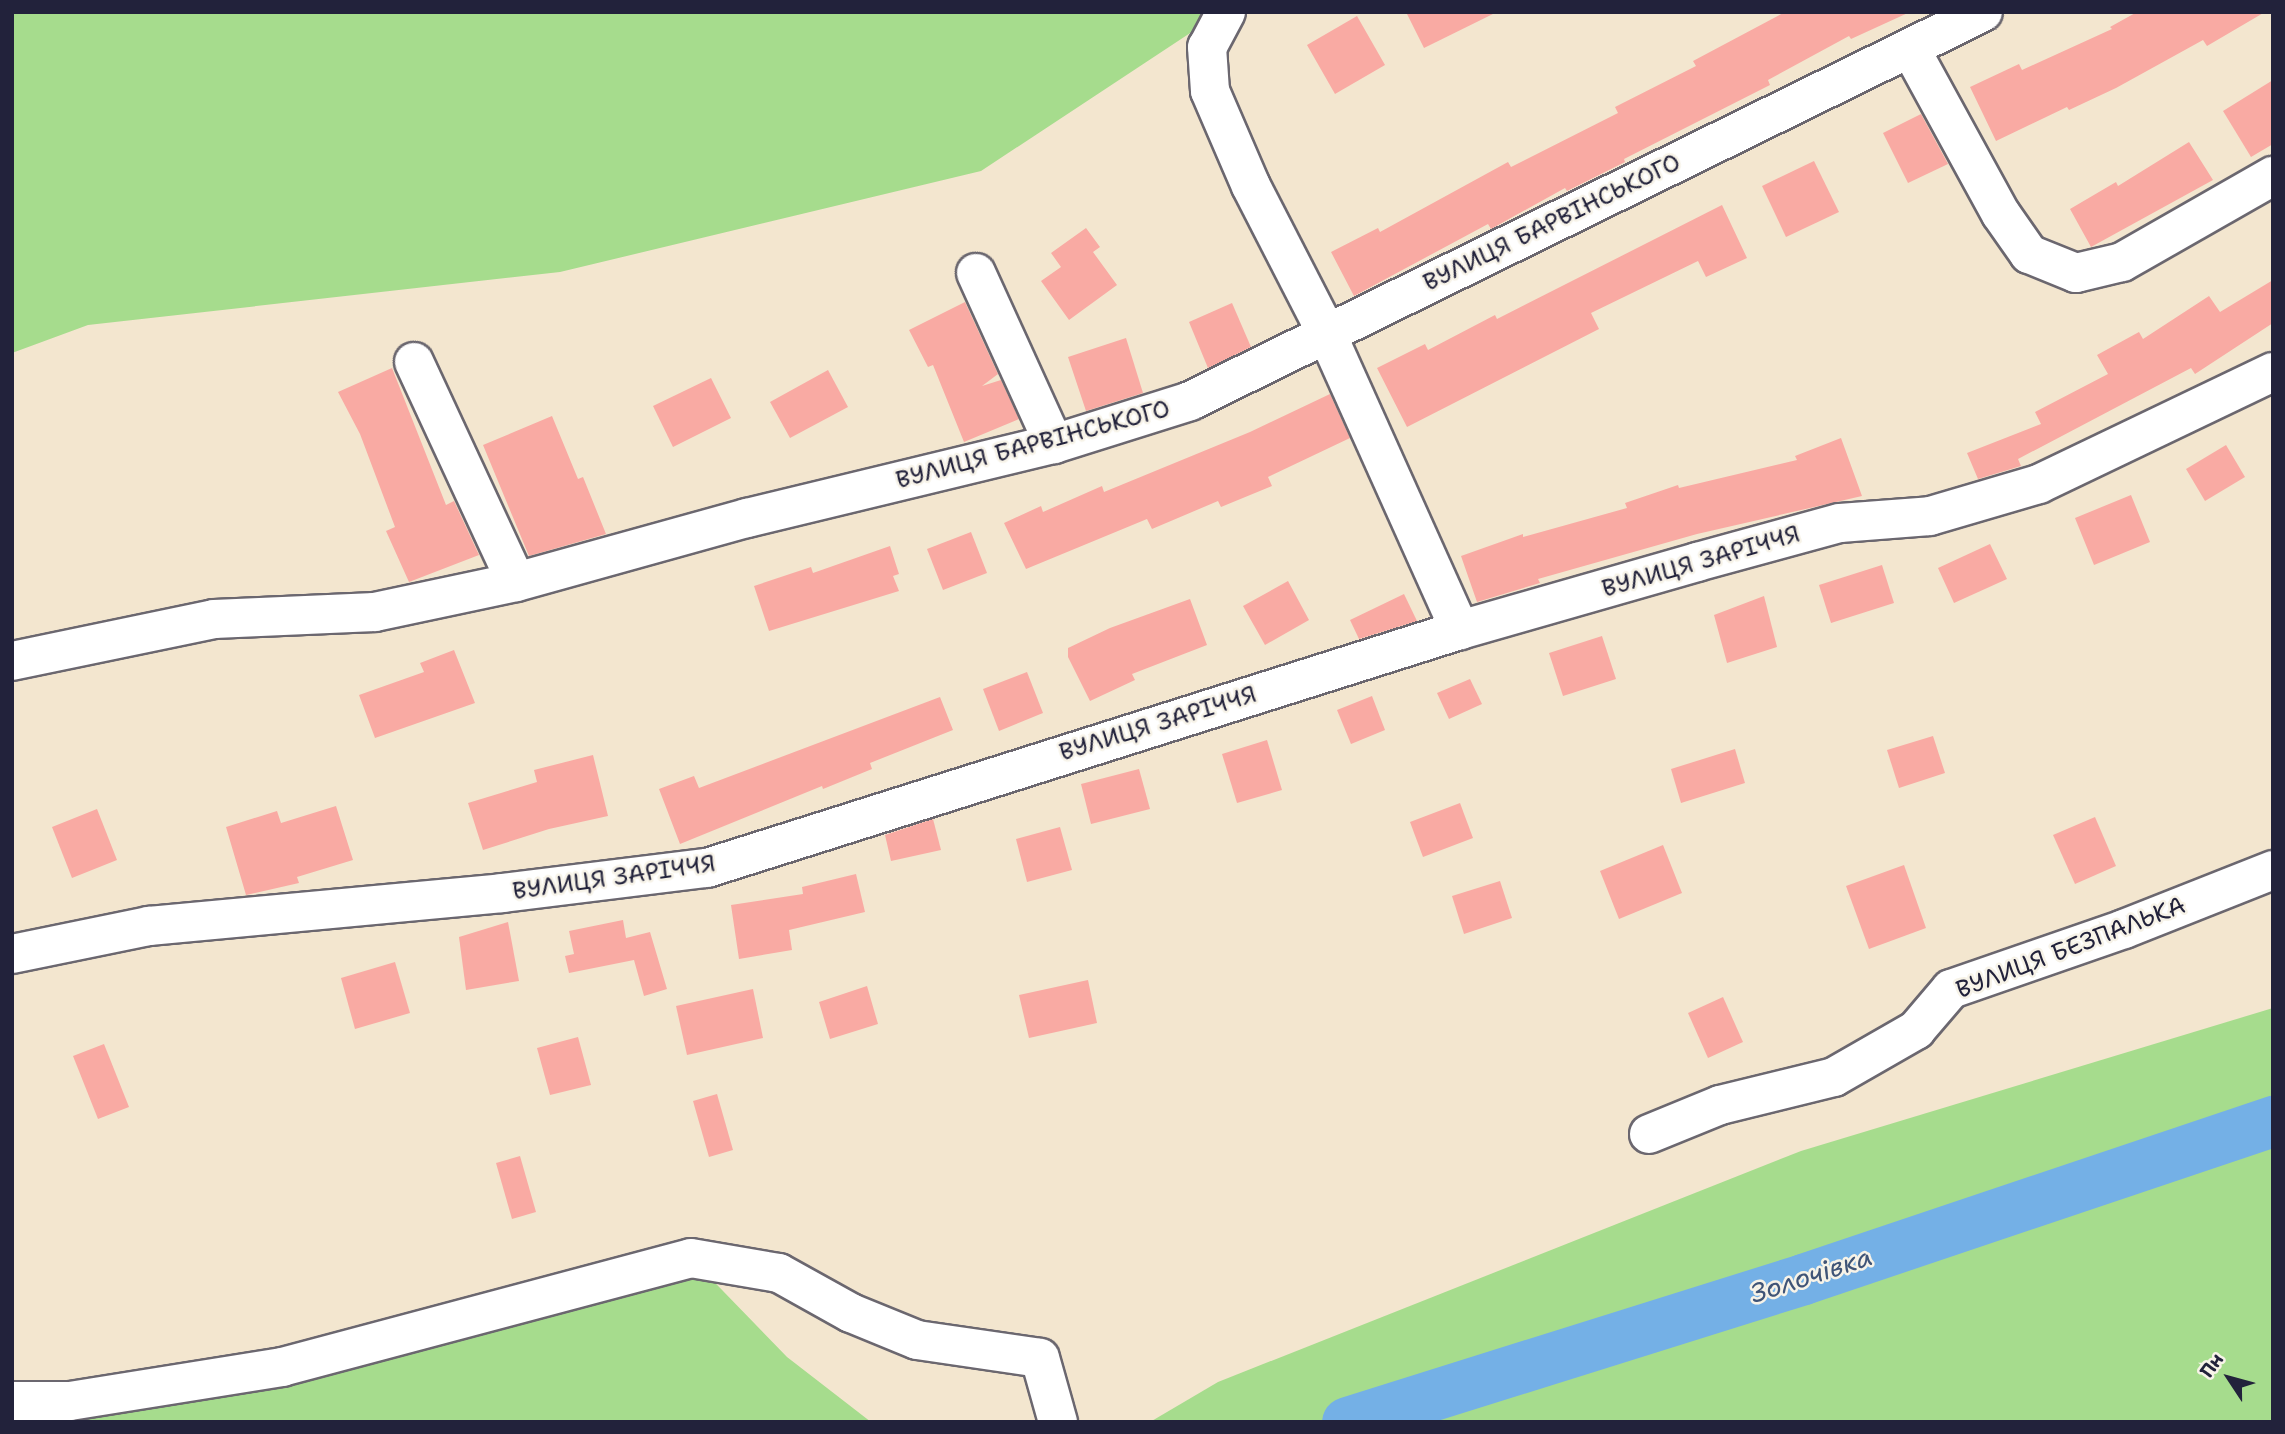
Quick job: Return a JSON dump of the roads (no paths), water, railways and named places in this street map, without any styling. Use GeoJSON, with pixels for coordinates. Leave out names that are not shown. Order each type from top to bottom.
{"type":"FeatureCollection","features":[{"type":"Feature","properties":{"kind":"street"},"geometry":{"type":"LineString","coordinates":[[1226,12],[1207,47],[1210,91],[1251,186],[1326,332],[1460,630]]}},
{"type":"Feature","properties":{"kind":"street","name":"ВУЛИЦЯ БАРВІНСЬКОГО"},"geometry":{"type":"LineString","coordinates":[[12,661],[214,619],[375,612],[516,582],[747,518],[1054,444],[1190,401],[1983,12]]}},
{"type":"Feature","properties":{"kind":"street"},"geometry":{"type":"LineString","coordinates":[[1910,48],[2000,214],[2029,254],[2077,273],[2122,262],[2273,176]]}},
{"type":"Feature","properties":{"kind":"street"},"geometry":{"type":"LineString","coordinates":[[976,272],[1054,444]]}},
{"type":"Feature","properties":{"kind":"street"},"geometry":{"type":"LineString","coordinates":[[415,362],[516,582]]}},
{"type":"Feature","properties":{"kind":"street","name":"ВУЛИЦЯ ЗАРІЧЧЯ"},"geometry":{"type":"LineString","coordinates":[[12,954],[149,926],[502,893],[707,868],[1460,630],[1840,523],[1930,516],[2039,484],[2273,372]]}},
{"type":"Feature","properties":{"kind":"street","name":"ВУЛИЦЯ БЕЗПАЛЬКА"},"geometry":{"type":"LineString","coordinates":[[1649,1134],[1720,1105],[1834,1077],[1916,1030],[1951,989],[2124,929],[2273,870]]}},
{"type":"Feature","properties":{"kind":"street"},"geometry":{"type":"LineString","coordinates":[[12,1401],[70,1401],[282,1367],[691,1258],[779,1273],[851,1313],[917,1340],[1040,1358],[1058,1422]]}},
{"type":"Feature","properties":{"kind":"waterway","name":"Золочівка"},"geometry":{"type":"LineString","coordinates":[[1347,1422],[1803,1279],[2273,1121]]}}]}
